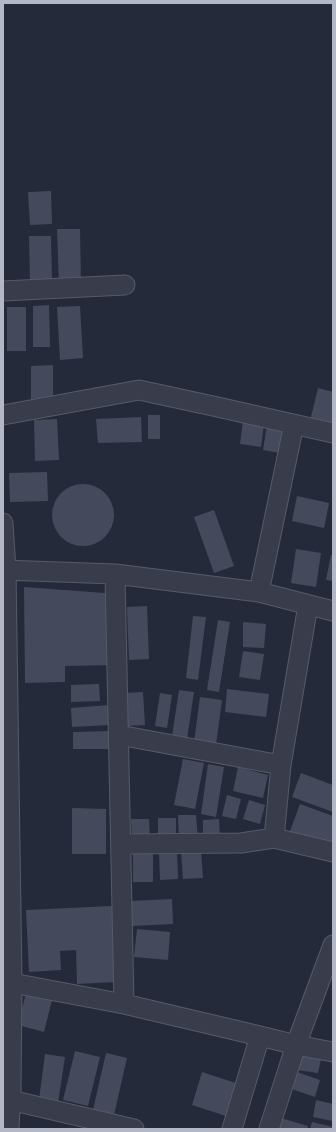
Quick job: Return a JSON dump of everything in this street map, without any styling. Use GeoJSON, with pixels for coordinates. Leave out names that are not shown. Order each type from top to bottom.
{"type":"FeatureCollection","features":[{"type":"Feature","properties":{"kind":"street"},"geometry":{"type":"LineString","coordinates":[[3,291],[125,285]]}},
{"type":"Feature","properties":{"kind":"street"},"geometry":{"type":"LineString","coordinates":[[3,415],[139,390],[333,433]]}},
{"type":"Feature","properties":{"kind":"street"},"geometry":{"type":"LineString","coordinates":[[259,592],[294,424]]}},
{"type":"Feature","properties":{"kind":"street"},"geometry":{"type":"LineString","coordinates":[[3,523],[5,570],[9,1129]]}},
{"type":"Feature","properties":{"kind":"street"},"geometry":{"type":"LineString","coordinates":[[5,570],[115,574],[259,592],[333,610]]}},
{"type":"Feature","properties":{"kind":"street"},"geometry":{"type":"LineString","coordinates":[[115,574],[124,1004]]}},
{"type":"Feature","properties":{"kind":"street"},"geometry":{"type":"LineString","coordinates":[[274,838],[281,765],[308,604]]}},
{"type":"Feature","properties":{"kind":"street"},"geometry":{"type":"LineString","coordinates":[[119,735],[281,765]]}},
{"type":"Feature","properties":{"kind":"street"},"geometry":{"type":"LineString","coordinates":[[121,844],[241,843],[274,838],[333,852]]}},
{"type":"Feature","properties":{"kind":"street"},"geometry":{"type":"LineString","coordinates":[[269,1129],[296,1045],[333,945]]}},
{"type":"Feature","properties":{"kind":"street"},"geometry":{"type":"LineString","coordinates":[[9,979],[124,1004],[296,1045],[333,1052]]}},
{"type":"Feature","properties":{"kind":"street"},"geometry":{"type":"LineString","coordinates":[[232,1129],[260,1036]]}},
{"type":"Feature","properties":{"kind":"street"},"geometry":{"type":"LineString","coordinates":[[8,1093],[123,1127]]}},
{"type":"Feature","properties":{"kind":"building"},"geometry":{"type":"Polygon","coordinates":[[[51,191],[52,224],[30,225],[28,192],[51,191]]]}},
{"type":"Feature","properties":{"kind":"building"},"geometry":{"type":"Polygon","coordinates":[[[57,229],[80,229],[81,284],[59,285],[57,229]]]}},
{"type":"Feature","properties":{"kind":"building"},"geometry":{"type":"Polygon","coordinates":[[[29,236],[51,236],[52,281],[30,282],[29,236]]]}},
{"type":"Feature","properties":{"kind":"building"},"geometry":{"type":"Polygon","coordinates":[[[49,305],[50,347],[33,347],[33,306],[49,305]]]}},
{"type":"Feature","properties":{"kind":"building"},"geometry":{"type":"Polygon","coordinates":[[[80,306],[83,358],[60,360],[57,307],[80,306]]]}},
{"type":"Feature","properties":{"kind":"building"},"geometry":{"type":"Polygon","coordinates":[[[7,307],[26,307],[26,351],[7,351],[7,307]]]}},
{"type":"Feature","properties":{"kind":"building"},"geometry":{"type":"Polygon","coordinates":[[[53,365],[53,402],[31,402],[31,366],[53,365]]]}},
{"type":"Feature","properties":{"kind":"building"},"geometry":{"type":"Polygon","coordinates":[[[318,388],[333,392],[333,426],[310,421],[318,388]]]}},
{"type":"Feature","properties":{"kind":"building"},"geometry":{"type":"Polygon","coordinates":[[[148,415],[160,415],[160,439],[148,439],[148,415]]]}},
{"type":"Feature","properties":{"kind":"building"},"geometry":{"type":"Polygon","coordinates":[[[141,417],[142,442],[98,443],[96,419],[141,417]]]}},
{"type":"Feature","properties":{"kind":"building"},"geometry":{"type":"Polygon","coordinates":[[[57,419],[59,460],[35,461],[34,420],[57,419]]]}},
{"type":"Feature","properties":{"kind":"building"},"geometry":{"type":"Polygon","coordinates":[[[243,421],[264,424],[261,447],[240,444],[243,421]]]}},
{"type":"Feature","properties":{"kind":"building"},"geometry":{"type":"Polygon","coordinates":[[[267,425],[284,428],[280,453],[263,450],[267,425]]]}},
{"type":"Feature","properties":{"kind":"building"},"geometry":{"type":"Polygon","coordinates":[[[47,472],[48,501],[10,502],[9,473],[47,472]]]}},
{"type":"Feature","properties":{"kind":"building"},"geometry":{"type":"Polygon","coordinates":[[[83,484],[95,487],[105,493],[111,503],[114,515],[111,527],[105,537],[95,543],[83,546],[71,543],[61,537],[55,527],[52,515],[55,503],[61,493],[71,487],[83,484]]]}},
{"type":"Feature","properties":{"kind":"building"},"geometry":{"type":"Polygon","coordinates":[[[297,496],[329,503],[324,528],[292,521],[297,496]]]}},
{"type":"Feature","properties":{"kind":"building"},"geometry":{"type":"Polygon","coordinates":[[[214,510],[234,566],[214,573],[194,517],[214,510]]]}},
{"type":"Feature","properties":{"kind":"building"},"geometry":{"type":"Polygon","coordinates":[[[296,549],[321,553],[316,587],[291,583],[296,549]]]}},
{"type":"Feature","properties":{"kind":"building"},"geometry":{"type":"Polygon","coordinates":[[[331,555],[333,555],[333,581],[326,580],[331,555]]]}},
{"type":"Feature","properties":{"kind":"building"},"geometry":{"type":"Polygon","coordinates":[[[24,587],[105,593],[110,665],[65,666],[65,682],[25,683],[24,587]]]}},
{"type":"Feature","properties":{"kind":"building"},"geometry":{"type":"Polygon","coordinates":[[[147,606],[149,659],[129,660],[127,607],[147,606]]]}},
{"type":"Feature","properties":{"kind":"building"},"geometry":{"type":"Polygon","coordinates":[[[193,616],[206,617],[198,680],[186,678],[193,616]]]}},
{"type":"Feature","properties":{"kind":"building"},"geometry":{"type":"Polygon","coordinates":[[[218,620],[230,622],[219,692],[207,690],[218,620]]]}},
{"type":"Feature","properties":{"kind":"building"},"geometry":{"type":"Polygon","coordinates":[[[243,622],[266,624],[264,648],[243,647],[243,622]]]}},
{"type":"Feature","properties":{"kind":"building"},"geometry":{"type":"Polygon","coordinates":[[[243,651],[264,654],[260,680],[239,677],[243,651]]]}},
{"type":"Feature","properties":{"kind":"building"},"geometry":{"type":"Polygon","coordinates":[[[99,684],[100,701],[71,702],[71,685],[99,684]]]}},
{"type":"Feature","properties":{"kind":"building"},"geometry":{"type":"Polygon","coordinates":[[[227,689],[269,694],[266,717],[225,712],[227,689]]]}},
{"type":"Feature","properties":{"kind":"building"},"geometry":{"type":"Polygon","coordinates":[[[179,690],[194,692],[187,739],[172,736],[179,690]]]}},
{"type":"Feature","properties":{"kind":"building"},"geometry":{"type":"Polygon","coordinates":[[[143,692],[145,725],[127,726],[124,693],[143,692]]]}},
{"type":"Feature","properties":{"kind":"building"},"geometry":{"type":"Polygon","coordinates":[[[160,693],[172,695],[167,728],[155,726],[160,693]]]}},
{"type":"Feature","properties":{"kind":"building"},"geometry":{"type":"Polygon","coordinates":[[[200,697],[222,700],[216,745],[194,742],[200,697]]]}},
{"type":"Feature","properties":{"kind":"building"},"geometry":{"type":"Polygon","coordinates":[[[109,705],[110,725],[72,727],[71,708],[109,705]]]}},
{"type":"Feature","properties":{"kind":"building"},"geometry":{"type":"Polygon","coordinates":[[[111,731],[111,749],[73,749],[73,732],[111,731]]]}},
{"type":"Feature","properties":{"kind":"building"},"geometry":{"type":"Polygon","coordinates":[[[183,759],[204,763],[195,809],[174,805],[183,759]]]}},
{"type":"Feature","properties":{"kind":"building"},"geometry":{"type":"Polygon","coordinates":[[[208,764],[224,767],[216,817],[201,814],[208,764]]]}},
{"type":"Feature","properties":{"kind":"building"},"geometry":{"type":"Polygon","coordinates":[[[238,767],[268,775],[263,798],[233,791],[238,767]]]}},
{"type":"Feature","properties":{"kind":"building"},"geometry":{"type":"Polygon","coordinates":[[[301,773],[333,785],[333,812],[292,797],[301,773]]]}},
{"type":"Feature","properties":{"kind":"building"},"geometry":{"type":"Polygon","coordinates":[[[227,795],[241,799],[236,819],[222,816],[227,795]]]}},
{"type":"Feature","properties":{"kind":"building"},"geometry":{"type":"Polygon","coordinates":[[[249,800],[265,805],[260,824],[243,819],[249,800]]]}},
{"type":"Feature","properties":{"kind":"building"},"geometry":{"type":"Polygon","coordinates":[[[300,804],[333,816],[333,850],[289,834],[300,804]]]}},
{"type":"Feature","properties":{"kind":"building"},"geometry":{"type":"Polygon","coordinates":[[[72,808],[106,809],[106,854],[72,854],[72,808]]]}},
{"type":"Feature","properties":{"kind":"building"},"geometry":{"type":"Polygon","coordinates":[[[178,815],[196,815],[198,839],[179,840],[178,815]]]}},
{"type":"Feature","properties":{"kind":"building"},"geometry":{"type":"Polygon","coordinates":[[[158,818],[176,818],[176,839],[158,838],[158,818]]]}},
{"type":"Feature","properties":{"kind":"building"},"geometry":{"type":"Polygon","coordinates":[[[131,819],[149,819],[150,840],[132,841],[131,819]]]}},
{"type":"Feature","properties":{"kind":"building"},"geometry":{"type":"Polygon","coordinates":[[[219,819],[220,839],[203,840],[203,820],[219,819]]]}},
{"type":"Feature","properties":{"kind":"building"},"geometry":{"type":"Polygon","coordinates":[[[133,849],[153,849],[153,882],[133,882],[133,849]]]}},
{"type":"Feature","properties":{"kind":"building"},"geometry":{"type":"Polygon","coordinates":[[[159,850],[177,850],[178,879],[160,880],[159,850]]]}},
{"type":"Feature","properties":{"kind":"building"},"geometry":{"type":"Polygon","coordinates":[[[201,850],[203,878],[183,879],[181,851],[201,850]]]}},
{"type":"Feature","properties":{"kind":"building"},"geometry":{"type":"Polygon","coordinates":[[[172,899],[173,924],[132,926],[130,901],[172,899]]]}},
{"type":"Feature","properties":{"kind":"building"},"geometry":{"type":"Polygon","coordinates":[[[112,906],[116,982],[77,984],[76,950],[60,951],[61,970],[29,972],[26,910],[112,906]]]}},
{"type":"Feature","properties":{"kind":"building"},"geometry":{"type":"Polygon","coordinates":[[[137,929],[170,932],[168,960],[134,957],[137,929]]]}},
{"type":"Feature","properties":{"kind":"building"},"geometry":{"type":"Polygon","coordinates":[[[26,993],[52,1000],[44,1032],[18,1025],[26,993]]]}},
{"type":"Feature","properties":{"kind":"building"},"geometry":{"type":"Polygon","coordinates":[[[75,1051],[100,1057],[88,1106],[63,1100],[75,1051]]]}},
{"type":"Feature","properties":{"kind":"building"},"geometry":{"type":"Polygon","coordinates":[[[106,1053],[127,1058],[114,1115],[93,1110],[106,1053]]]}},
{"type":"Feature","properties":{"kind":"building"},"geometry":{"type":"Polygon","coordinates":[[[45,1054],[65,1057],[58,1103],[39,1100],[45,1054]]]}},
{"type":"Feature","properties":{"kind":"building"},"geometry":{"type":"Polygon","coordinates":[[[300,1055],[321,1059],[318,1073],[297,1070],[300,1055]]]}},
{"type":"Feature","properties":{"kind":"building"},"geometry":{"type":"Polygon","coordinates":[[[294,1071],[320,1080],[315,1097],[289,1088],[294,1071]]]}},
{"type":"Feature","properties":{"kind":"building"},"geometry":{"type":"Polygon","coordinates":[[[202,1072],[242,1085],[232,1118],[192,1105],[202,1072]]]}},
{"type":"Feature","properties":{"kind":"building"},"geometry":{"type":"Polygon","coordinates":[[[316,1100],[333,1104],[333,1121],[313,1117],[316,1100]]]}},
{"type":"Feature","properties":{"kind":"building"},"geometry":{"type":"Polygon","coordinates":[[[281,1118],[308,1126],[307,1129],[278,1129],[281,1118]]]}},
{"type":"Feature","properties":{"kind":"building"},"geometry":{"type":"Polygon","coordinates":[[[312,1122],[333,1127],[333,1129],[310,1129],[312,1122]]]}}]}
